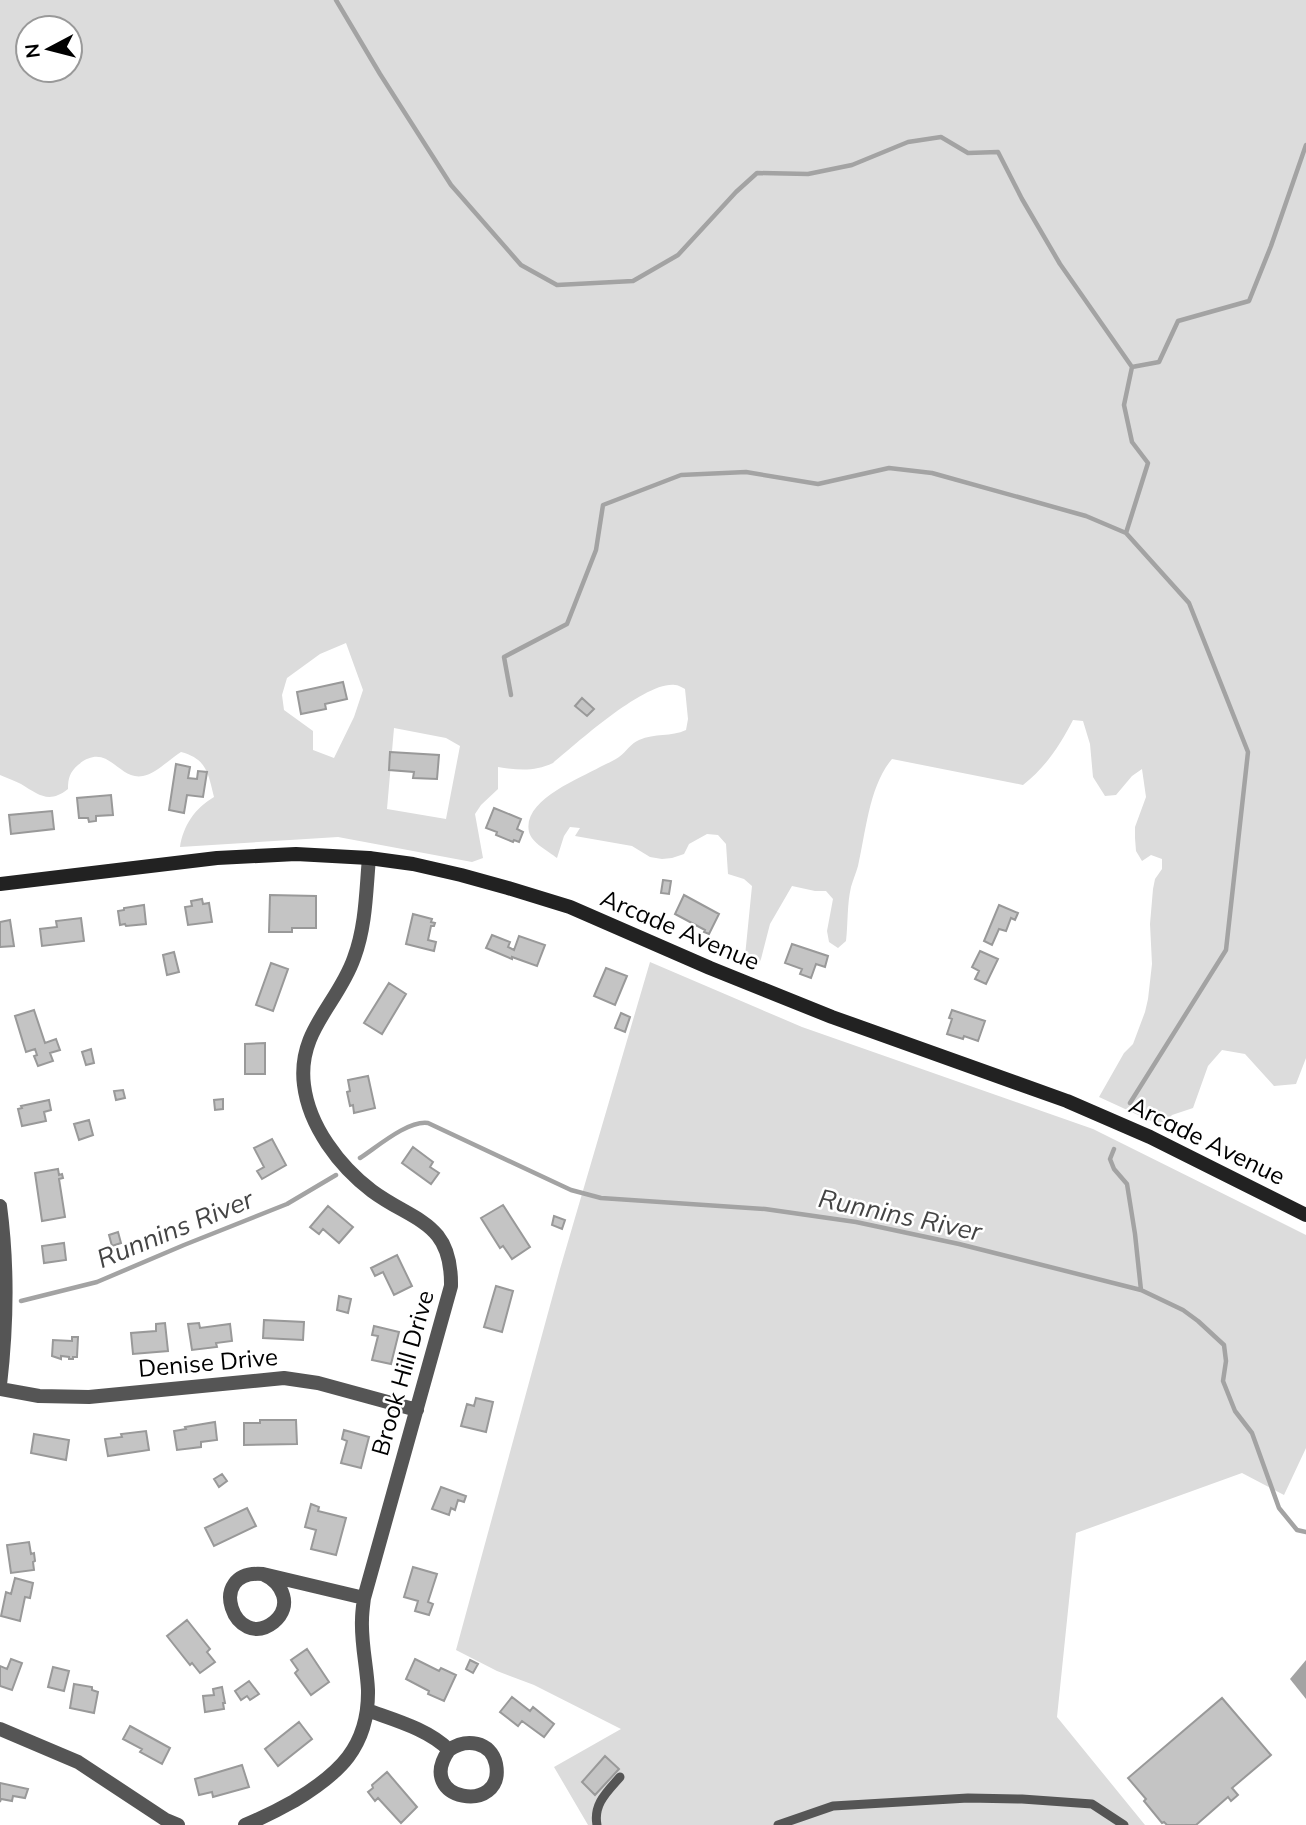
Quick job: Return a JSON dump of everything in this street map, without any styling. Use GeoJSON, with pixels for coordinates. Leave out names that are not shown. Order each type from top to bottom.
{"type":"FeatureCollection","features":[{"type":"Feature","properties":{"kind":"main road","name":"Arcade Avenue"},"geometry":{"type":"LineString","coordinates":[[0,884],[257,855],[314,854],[369,858],[460,875],[570,908],[832,1017],[1067,1101],[1150,1137],[1306,1214]]}},
{"type":"Feature","properties":{"kind":"street","name":"Brook Hill Drive"},"geometry":{"type":"LineString","coordinates":[[245,1825],[270,1815],[332,1775],[358,1741],[367,1710],[368,1689],[362,1619],[364,1598],[452,1286],[452,1269],[448,1254],[438,1236],[424,1222],[369,1189],[343,1163],[314,1119],[306,1094],[303,1068],[310,1038],[346,978],[360,939],[369,858]]}},
{"type":"Feature","properties":{"kind":"street"},"geometry":{"type":"LineString","coordinates":[[0,1206],[4,1238],[6,1323],[0,1387]]}},
{"type":"Feature","properties":{"kind":"street","name":"Denise Drive"},"geometry":{"type":"LineString","coordinates":[[0,1387],[39,1396],[80,1397],[284,1378],[318,1383],[416,1410]]}},
{"type":"Feature","properties":{"kind":"street"},"geometry":{"type":"LineString","coordinates":[[319,1588],[295,1596],[277,1620],[262,1628],[245,1626],[238,1621],[230,1606],[232,1589],[237,1581],[254,1573],[364,1598]]}},
{"type":"Feature","properties":{"kind":"street"},"geometry":{"type":"LineString","coordinates":[[263,1574],[279,1585],[283,1593],[282,1612]]}},
{"type":"Feature","properties":{"kind":"street"},"geometry":{"type":"LineString","coordinates":[[367,1710],[432,1736],[449,1750]]}},
{"type":"Feature","properties":{"kind":"street"},"geometry":{"type":"LineString","coordinates":[[0,1729],[78,1762],[166,1820],[178,1825]]}},
{"type":"Feature","properties":{"kind":"lane"},"geometry":{"type":"LineString","coordinates":[[597,1825],[595,1815],[600,1801],[620,1777]]}},
{"type":"Feature","properties":{"kind":"lane"},"geometry":{"type":"LineString","coordinates":[[778,1825],[833,1806],[968,1798],[1092,1804],[1124,1825]]}},
{"type":"Feature","properties":{"kind":"shaded area"},"geometry":{"type":"Polygon","coordinates":[[[0,0],[1306,0],[1306,1058],[1296,1084],[1274,1086],[1245,1054],[1222,1050],[1208,1066],[1193,1108],[1172,1115],[1162,1126],[1099,1097],[1124,1053],[1133,1044],[1145,1012],[1152,964],[1150,924],[1153,889],[1155,879],[1162,869],[1162,859],[1151,855],[1142,861],[1136,851],[1135,827],[1146,797],[1142,769],[1132,776],[1116,795],[1105,796],[1093,777],[1090,744],[1083,721],[1073,720],[1052,755],[1023,785],[892,759],[878,782],[869,810],[851,887],[846,941],[838,948],[829,942],[827,931],[833,899],[826,891],[792,886],[770,924],[756,970],[744,966],[752,886],[744,879],[728,874],[726,844],[718,835],[707,834],[689,844],[684,854],[662,859],[650,857],[632,846],[575,836],[580,828],[570,827],[557,858],[537,843],[529,832],[529,821],[534,810],[566,784],[622,755],[639,740],[686,730],[688,719],[685,689],[677,685],[662,686],[629,703],[553,763],[526,770],[498,767],[498,789],[475,814],[483,858],[472,862],[338,837],[180,847],[191,818],[201,806],[214,797],[205,768],[190,755],[181,752],[143,776],[127,773],[105,759],[88,758],[73,770],[68,789],[50,797],[0,775],[0,0]],[[346,643],[320,654],[287,678],[282,695],[284,710],[313,731],[313,750],[334,758],[354,717],[363,690],[346,643]],[[394,728],[387,809],[446,819],[460,746],[446,738],[394,728]]]}},
{"type":"Feature","properties":{"kind":"shaded area"},"geometry":{"type":"Polygon","coordinates":[[[650,962],[802,1027],[1093,1129],[1306,1235],[1306,1448],[1284,1495],[1242,1473],[1076,1533],[1057,1717],[1145,1825],[588,1825],[554,1767],[621,1729],[534,1685],[497,1671],[456,1650],[560,1269],[650,962]]]}},
{"type":"Feature","properties":{"kind":"shaded area"},"geometry":{"type":"Polygon","coordinates":[[[1306,1660],[1306,1699],[1290,1679],[1306,1660]]]}},
{"type":"Feature","properties":{"kind":"building"},"geometry":{"type":"Polygon","coordinates":[[[343,682],[347,699],[325,704],[326,709],[301,714],[297,692],[343,682]]]}},
{"type":"Feature","properties":{"kind":"building"},"geometry":{"type":"Polygon","coordinates":[[[582,698],[594,709],[587,716],[575,706],[582,698]]]}},
{"type":"Feature","properties":{"kind":"building"},"geometry":{"type":"Polygon","coordinates":[[[390,752],[439,755],[437,779],[413,778],[414,772],[389,770],[390,752]]]}},
{"type":"Feature","properties":{"kind":"building"},"geometry":{"type":"Polygon","coordinates":[[[176,764],[190,767],[188,778],[197,779],[198,771],[207,772],[203,797],[187,795],[184,813],[169,810],[176,764]]]}},
{"type":"Feature","properties":{"kind":"building"},"geometry":{"type":"Polygon","coordinates":[[[111,795],[113,815],[96,816],[96,821],[89,822],[88,818],[79,818],[77,798],[111,795]]]}},
{"type":"Feature","properties":{"kind":"building"},"geometry":{"type":"Polygon","coordinates":[[[494,808],[521,819],[517,829],[523,832],[519,842],[496,835],[497,832],[486,828],[494,808]]]}},
{"type":"Feature","properties":{"kind":"building"},"geometry":{"type":"Polygon","coordinates":[[[52,811],[54,829],[11,834],[9,815],[52,811]]]}},
{"type":"Feature","properties":{"kind":"building"},"geometry":{"type":"Polygon","coordinates":[[[663,880],[671,881],[669,894],[661,893],[663,880]]]}},
{"type":"Feature","properties":{"kind":"building"},"geometry":{"type":"Polygon","coordinates":[[[270,895],[316,896],[316,928],[269,932],[270,895]]]}},
{"type":"Feature","properties":{"kind":"building"},"geometry":{"type":"Polygon","coordinates":[[[684,895],[719,914],[709,934],[675,914],[684,895]]]}},
{"type":"Feature","properties":{"kind":"building"},"geometry":{"type":"Polygon","coordinates":[[[202,899],[203,904],[209,903],[212,922],[188,925],[185,907],[192,906],[191,901],[202,899]]]}},
{"type":"Feature","properties":{"kind":"building"},"geometry":{"type":"Polygon","coordinates":[[[144,905],[146,924],[120,925],[118,911],[144,905]]]}},
{"type":"Feature","properties":{"kind":"building"},"geometry":{"type":"Polygon","coordinates":[[[999,905],[1018,913],[1015,920],[1011,918],[1006,931],[999,929],[992,945],[984,941],[999,905]]]}},
{"type":"Feature","properties":{"kind":"building"},"geometry":{"type":"Polygon","coordinates":[[[413,914],[432,919],[431,922],[435,923],[431,926],[428,940],[436,942],[434,951],[406,944],[413,914]]]}},
{"type":"Feature","properties":{"kind":"building"},"geometry":{"type":"Polygon","coordinates":[[[81,918],[84,941],[42,946],[40,929],[57,927],[56,921],[81,918]]]}},
{"type":"Feature","properties":{"kind":"building"},"geometry":{"type":"Polygon","coordinates":[[[10,920],[14,946],[0,947],[0,922],[10,920]]]}},
{"type":"Feature","properties":{"kind":"building"},"geometry":{"type":"Polygon","coordinates":[[[492,935],[510,942],[508,947],[514,950],[519,936],[545,945],[537,966],[486,948],[492,935]]]}},
{"type":"Feature","properties":{"kind":"building"},"geometry":{"type":"Polygon","coordinates":[[[792,944],[828,956],[825,967],[816,964],[811,978],[800,974],[802,969],[785,963],[792,944]]]}},
{"type":"Feature","properties":{"kind":"building"},"geometry":{"type":"Polygon","coordinates":[[[980,951],[998,959],[986,984],[975,979],[979,971],[972,967],[980,951]]]}},
{"type":"Feature","properties":{"kind":"building"},"geometry":{"type":"Polygon","coordinates":[[[174,952],[179,972],[167,975],[163,955],[174,952]]]}},
{"type":"Feature","properties":{"kind":"building"},"geometry":{"type":"Polygon","coordinates":[[[271,963],[288,969],[273,1011],[256,1005],[271,963]]]}},
{"type":"Feature","properties":{"kind":"building"},"geometry":{"type":"Polygon","coordinates":[[[606,968],[627,976],[615,1005],[594,996],[606,968]]]}},
{"type":"Feature","properties":{"kind":"building"},"geometry":{"type":"Polygon","coordinates":[[[389,983],[406,994],[382,1034],[364,1023],[389,983]]]}},
{"type":"Feature","properties":{"kind":"building"},"geometry":{"type":"Polygon","coordinates":[[[34,1010],[45,1043],[56,1039],[60,1050],[50,1053],[53,1061],[38,1066],[34,1056],[37,1055],[35,1049],[26,1052],[15,1016],[34,1010]]]}},
{"type":"Feature","properties":{"kind":"building"},"geometry":{"type":"Polygon","coordinates":[[[952,1010],[985,1021],[978,1041],[947,1034],[952,1010]]]}},
{"type":"Feature","properties":{"kind":"building"},"geometry":{"type":"Polygon","coordinates":[[[621,1013],[630,1017],[625,1032],[615,1028],[621,1013]]]}},
{"type":"Feature","properties":{"kind":"building"},"geometry":{"type":"Polygon","coordinates":[[[265,1043],[265,1074],[245,1074],[245,1044],[265,1043]]]}},
{"type":"Feature","properties":{"kind":"building"},"geometry":{"type":"Polygon","coordinates":[[[91,1049],[94,1063],[86,1065],[82,1052],[91,1049]]]}},
{"type":"Feature","properties":{"kind":"building"},"geometry":{"type":"Polygon","coordinates":[[[368,1076],[375,1108],[354,1113],[347,1092],[350,1091],[348,1080],[368,1076]]]}},
{"type":"Feature","properties":{"kind":"building"},"geometry":{"type":"Polygon","coordinates":[[[123,1090],[125,1098],[116,1100],[114,1091],[123,1090]]]}},
{"type":"Feature","properties":{"kind":"building"},"geometry":{"type":"Polygon","coordinates":[[[223,1099],[223,1109],[215,1110],[214,1100],[223,1099]]]}},
{"type":"Feature","properties":{"kind":"building"},"geometry":{"type":"Polygon","coordinates":[[[49,1100],[51,1110],[44,1112],[46,1121],[22,1126],[18,1109],[22,1108],[21,1106],[49,1100]]]}},
{"type":"Feature","properties":{"kind":"building"},"geometry":{"type":"Polygon","coordinates":[[[89,1120],[93,1135],[79,1140],[74,1124],[89,1120]]]}},
{"type":"Feature","properties":{"kind":"building"},"geometry":{"type":"Polygon","coordinates":[[[272,1139],[286,1165],[262,1179],[257,1171],[264,1167],[254,1148],[272,1139]]]}},
{"type":"Feature","properties":{"kind":"building"},"geometry":{"type":"Polygon","coordinates":[[[413,1147],[433,1162],[430,1167],[439,1173],[431,1184],[402,1163],[413,1147]]]}},
{"type":"Feature","properties":{"kind":"building"},"geometry":{"type":"Polygon","coordinates":[[[58,1169],[63,1178],[59,1179],[65,1217],[42,1221],[35,1173],[58,1169]]]}},
{"type":"Feature","properties":{"kind":"building"},"geometry":{"type":"Polygon","coordinates":[[[503,1205],[530,1247],[512,1259],[503,1246],[500,1248],[481,1218],[503,1205]]]}},
{"type":"Feature","properties":{"kind":"building"},"geometry":{"type":"Polygon","coordinates":[[[328,1206],[353,1227],[339,1243],[323,1229],[319,1234],[310,1227],[328,1206]]]}},
{"type":"Feature","properties":{"kind":"building"},"geometry":{"type":"Polygon","coordinates":[[[554,1216],[565,1220],[562,1229],[552,1225],[554,1216]]]}},
{"type":"Feature","properties":{"kind":"building"},"geometry":{"type":"Polygon","coordinates":[[[118,1232],[121,1243],[112,1246],[109,1235],[118,1232]]]}},
{"type":"Feature","properties":{"kind":"building"},"geometry":{"type":"Polygon","coordinates":[[[64,1243],[66,1260],[44,1263],[42,1246],[64,1243]]]}},
{"type":"Feature","properties":{"kind":"building"},"geometry":{"type":"Polygon","coordinates":[[[397,1255],[412,1286],[394,1295],[383,1272],[375,1276],[371,1268],[397,1255]]]}},
{"type":"Feature","properties":{"kind":"building"},"geometry":{"type":"Polygon","coordinates":[[[496,1286],[513,1291],[502,1332],[484,1327],[496,1286]]]}},
{"type":"Feature","properties":{"kind":"building"},"geometry":{"type":"Polygon","coordinates":[[[339,1296],[351,1299],[348,1313],[337,1310],[339,1296]]]}},
{"type":"Feature","properties":{"kind":"building"},"geometry":{"type":"Polygon","coordinates":[[[264,1320],[304,1322],[303,1340],[263,1338],[264,1320]]]}},
{"type":"Feature","properties":{"kind":"building"},"geometry":{"type":"Polygon","coordinates":[[[165,1323],[168,1351],[133,1354],[131,1333],[156,1331],[156,1324],[165,1323]]]}},
{"type":"Feature","properties":{"kind":"building"},"geometry":{"type":"Polygon","coordinates":[[[199,1323],[200,1328],[230,1324],[232,1341],[216,1343],[217,1347],[192,1350],[188,1324],[199,1323]]]}},
{"type":"Feature","properties":{"kind":"building"},"geometry":{"type":"Polygon","coordinates":[[[374,1326],[399,1332],[391,1364],[372,1360],[378,1336],[372,1335],[374,1326]]]}},
{"type":"Feature","properties":{"kind":"building"},"geometry":{"type":"Polygon","coordinates":[[[72,1337],[78,1337],[77,1357],[69,1359],[61,1356],[61,1359],[52,1356],[53,1340],[72,1341],[72,1337]]]}},
{"type":"Feature","properties":{"kind":"building"},"geometry":{"type":"Polygon","coordinates":[[[476,1398],[493,1402],[486,1432],[461,1426],[467,1404],[474,1406],[476,1398]]]}},
{"type":"Feature","properties":{"kind":"building"},"geometry":{"type":"Polygon","coordinates":[[[260,1420],[296,1420],[297,1444],[244,1445],[244,1423],[260,1423],[260,1420]]]}},
{"type":"Feature","properties":{"kind":"building"},"geometry":{"type":"Polygon","coordinates":[[[215,1422],[217,1440],[201,1442],[201,1447],[177,1450],[174,1431],[215,1422]]]}},
{"type":"Feature","properties":{"kind":"building"},"geometry":{"type":"Polygon","coordinates":[[[344,1430],[369,1437],[361,1468],[341,1463],[347,1441],[342,1439],[344,1430]]]}},
{"type":"Feature","properties":{"kind":"building"},"geometry":{"type":"Polygon","coordinates":[[[146,1431],[149,1450],[108,1456],[105,1439],[146,1431]]]}},
{"type":"Feature","properties":{"kind":"building"},"geometry":{"type":"Polygon","coordinates":[[[34,1434],[69,1440],[66,1460],[31,1453],[34,1434]]]}},
{"type":"Feature","properties":{"kind":"building"},"geometry":{"type":"Polygon","coordinates":[[[222,1474],[227,1481],[219,1487],[214,1479],[222,1474]]]}},
{"type":"Feature","properties":{"kind":"building"},"geometry":{"type":"Polygon","coordinates":[[[441,1487],[466,1496],[464,1502],[458,1500],[455,1510],[451,1508],[449,1515],[432,1509],[441,1487]]]}},
{"type":"Feature","properties":{"kind":"building"},"geometry":{"type":"Polygon","coordinates":[[[311,1504],[319,1507],[318,1511],[346,1518],[336,1555],[311,1549],[316,1530],[305,1527],[311,1504]]]}},
{"type":"Feature","properties":{"kind":"building"},"geometry":{"type":"Polygon","coordinates":[[[247,1508],[256,1526],[214,1546],[205,1528],[247,1508]]]}},
{"type":"Feature","properties":{"kind":"building"},"geometry":{"type":"Polygon","coordinates":[[[29,1542],[31,1554],[34,1553],[34,1570],[11,1573],[7,1545],[29,1542]]]}},
{"type":"Feature","properties":{"kind":"building"},"geometry":{"type":"Polygon","coordinates":[[[413,1567],[437,1574],[428,1602],[433,1604],[429,1615],[415,1611],[418,1601],[404,1597],[413,1567]]]}},
{"type":"Feature","properties":{"kind":"building"},"geometry":{"type":"Polygon","coordinates":[[[15,1578],[33,1583],[30,1598],[25,1597],[20,1621],[1,1616],[6,1592],[11,1594],[15,1578]]]}},
{"type":"Feature","properties":{"kind":"building"},"geometry":{"type":"Polygon","coordinates":[[[187,1620],[210,1649],[207,1652],[215,1662],[200,1673],[192,1663],[190,1665],[167,1636],[187,1620]]]}},
{"type":"Feature","properties":{"kind":"building"},"geometry":{"type":"Polygon","coordinates":[[[307,1649],[329,1682],[311,1695],[295,1673],[298,1670],[291,1660],[307,1649]]]}},
{"type":"Feature","properties":{"kind":"building"},"geometry":{"type":"Polygon","coordinates":[[[11,1659],[22,1663],[12,1690],[0,1686],[0,1666],[7,1669],[11,1659]]]}},
{"type":"Feature","properties":{"kind":"building"},"geometry":{"type":"Polygon","coordinates":[[[415,1659],[439,1671],[441,1668],[456,1675],[444,1701],[406,1679],[415,1659]]]}},
{"type":"Feature","properties":{"kind":"building"},"geometry":{"type":"Polygon","coordinates":[[[470,1660],[478,1664],[473,1673],[466,1669],[470,1660]]]}},
{"type":"Feature","properties":{"kind":"building"},"geometry":{"type":"Polygon","coordinates":[[[53,1667],[69,1671],[64,1691],[48,1687],[53,1667]]]}},
{"type":"Feature","properties":{"kind":"building"},"geometry":{"type":"Polygon","coordinates":[[[249,1681],[259,1694],[250,1700],[247,1696],[241,1700],[235,1691],[249,1681]]]}},
{"type":"Feature","properties":{"kind":"building"},"geometry":{"type":"Polygon","coordinates":[[[74,1684],[92,1687],[92,1690],[98,1692],[94,1713],[70,1708],[74,1684]]]}},
{"type":"Feature","properties":{"kind":"building"},"geometry":{"type":"Polygon","coordinates":[[[222,1687],[224,1709],[205,1712],[203,1696],[214,1695],[213,1689],[222,1687]]]}},
{"type":"Feature","properties":{"kind":"building"},"geometry":{"type":"Polygon","coordinates":[[[512,1697],[530,1711],[533,1707],[554,1724],[544,1737],[522,1721],[518,1726],[500,1712],[512,1697]]]}},
{"type":"Feature","properties":{"kind":"building"},"geometry":{"type":"Polygon","coordinates":[[[1222,1698],[1271,1755],[1232,1788],[1238,1795],[1231,1801],[1228,1797],[1196,1825],[1162,1823],[1128,1778],[1222,1698]]]}},
{"type":"Feature","properties":{"kind":"building"},"geometry":{"type":"Polygon","coordinates":[[[299,1722],[312,1739],[278,1766],[265,1749],[299,1722]]]}},
{"type":"Feature","properties":{"kind":"building"},"geometry":{"type":"Polygon","coordinates":[[[130,1726],[170,1748],[162,1764],[123,1739],[130,1726]]]}},
{"type":"Feature","properties":{"kind":"building"},"geometry":{"type":"Polygon","coordinates":[[[605,1756],[619,1769],[595,1795],[582,1782],[605,1756]]]}},
{"type":"Feature","properties":{"kind":"building"},"geometry":{"type":"Polygon","coordinates":[[[242,1765],[249,1787],[213,1797],[212,1792],[199,1795],[195,1779],[242,1765]]]}},
{"type":"Feature","properties":{"kind":"building"},"geometry":{"type":"Polygon","coordinates":[[[387,1772],[417,1807],[401,1823],[378,1798],[375,1801],[368,1792],[387,1772]]]}},
{"type":"Feature","properties":{"kind":"building"},"geometry":{"type":"Polygon","coordinates":[[[0,1783],[28,1789],[25,1798],[13,1796],[12,1801],[1,1799],[0,1802],[0,1783]]]}},
{"type":"Feature","properties":{"kind":"waterway"},"geometry":{"type":"LineString","coordinates":[[336,0],[451,185],[521,265],[557,285],[633,281],[678,255],[757,173],[808,174],[852,165],[908,142],[941,137],[968,153],[998,152],[1060,264],[1132,367],[1124,405],[1132,442],[1148,463],[1126,533]]}},
{"type":"Feature","properties":{"kind":"waterway"},"geometry":{"type":"LineString","coordinates":[[1132,367],[1159,362],[1178,321],[1249,301],[1306,145]]}},
{"type":"Feature","properties":{"kind":"waterway"},"geometry":{"type":"LineString","coordinates":[[511,695],[504,657],[567,624],[596,550],[603,505],[681,475],[746,472],[818,484],[889,468],[932,473],[1086,516],[1126,533],[1189,603],[1248,752],[1226,950],[1130,1103]]}},
{"type":"Feature","properties":{"kind":"waterway","name":"Runnins River"},"geometry":{"type":"LineString","coordinates":[[360,1158],[402,1130],[428,1123],[571,1190],[601,1198],[765,1209],[856,1222],[959,1244],[1141,1290],[1183,1310],[1224,1345],[1226,1361],[1223,1381],[1235,1411],[1252,1433],[1279,1508],[1297,1530],[1306,1532]]}},
{"type":"Feature","properties":{"kind":"waterway"},"geometry":{"type":"LineString","coordinates":[[1114,1149],[1110,1159],[1114,1169],[1127,1184],[1141,1290]]}},
{"type":"Feature","properties":{"kind":"waterway","name":"Runnins River"},"geometry":{"type":"LineString","coordinates":[[21,1301],[97,1282],[287,1204],[336,1175]]}}]}
